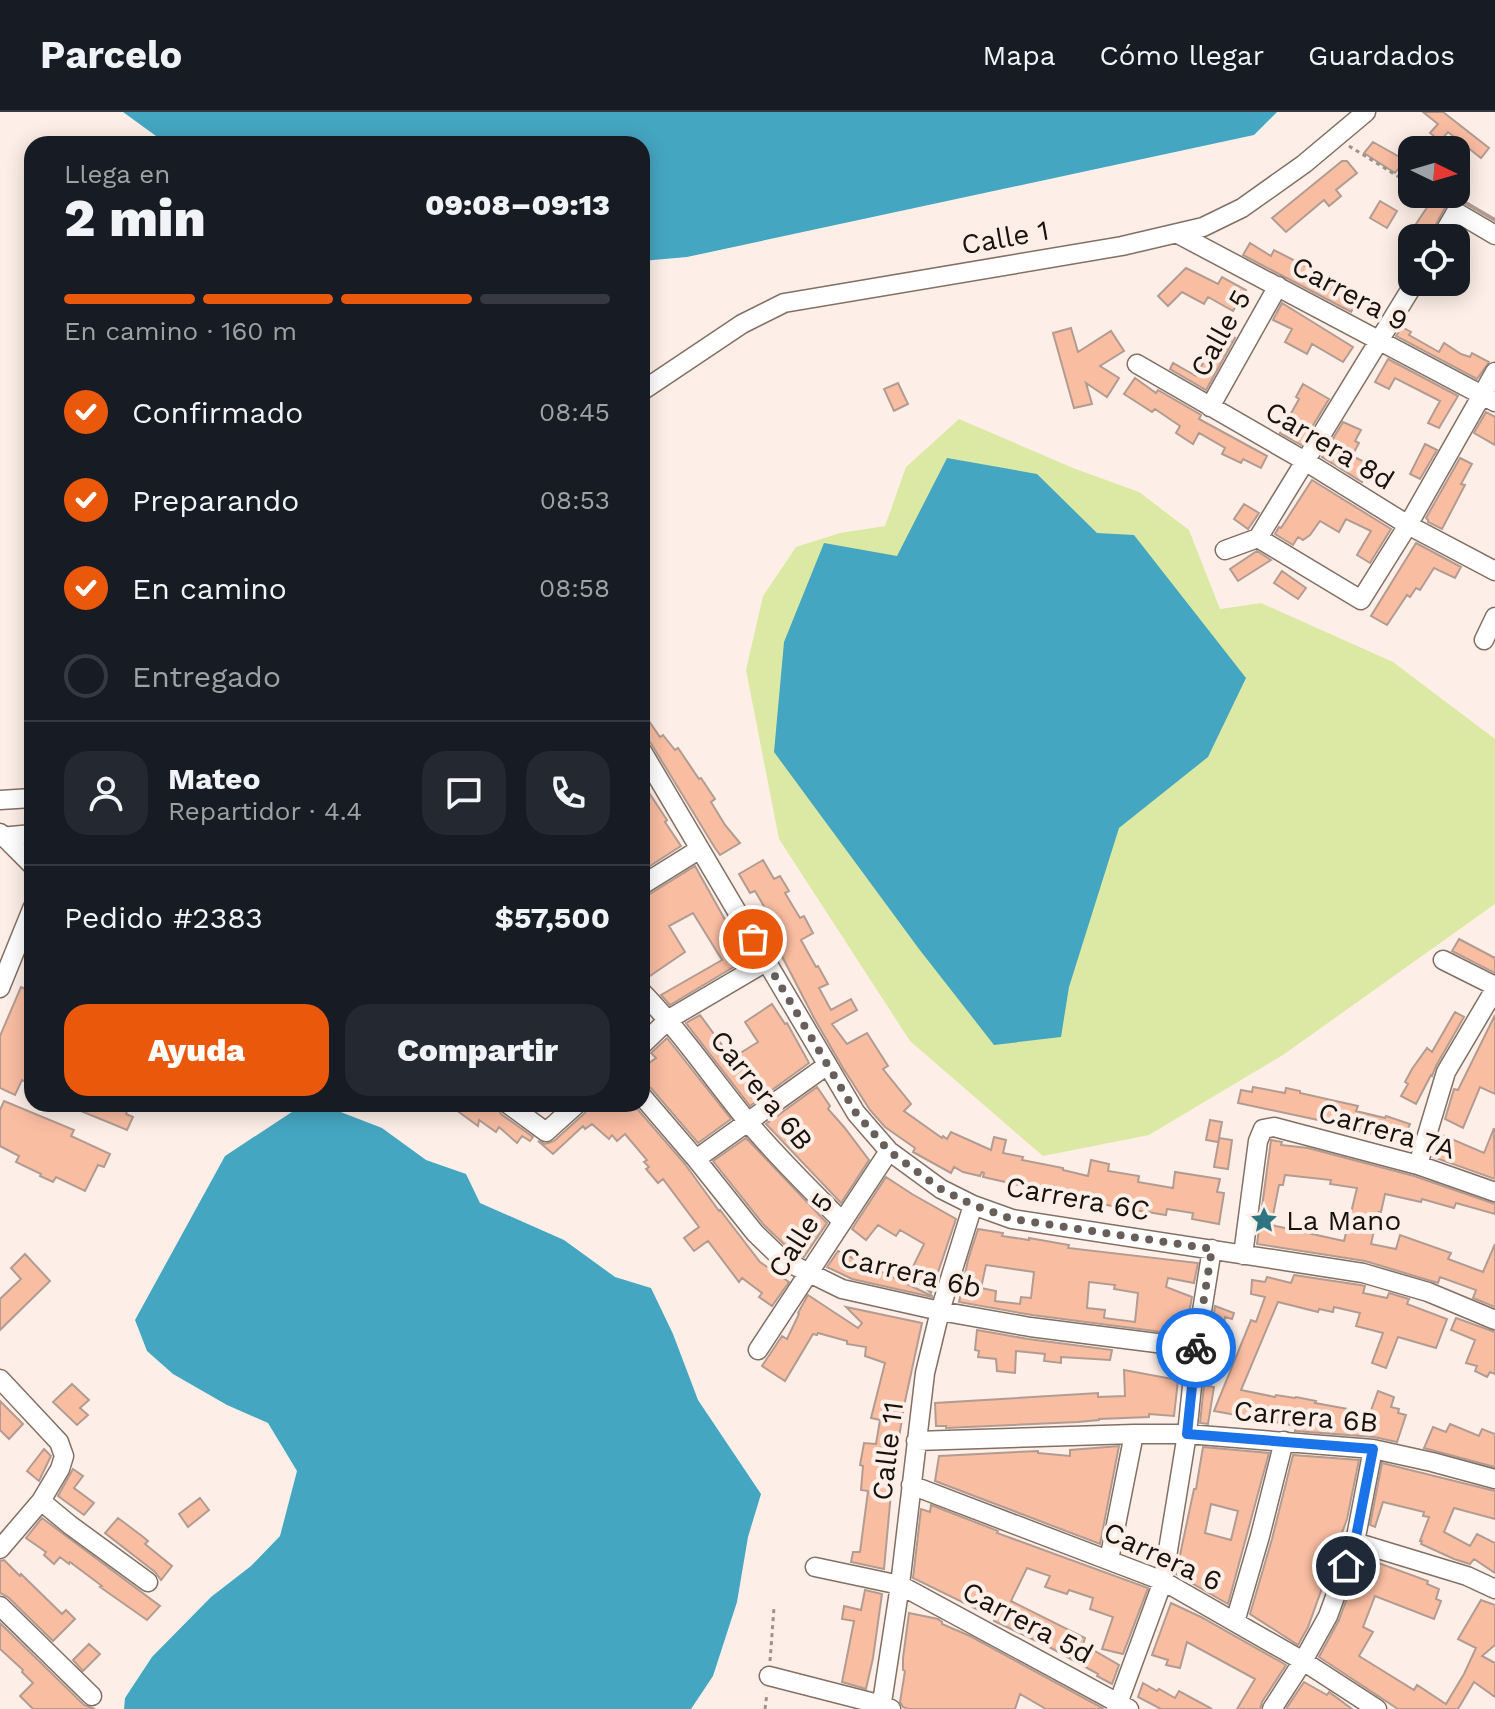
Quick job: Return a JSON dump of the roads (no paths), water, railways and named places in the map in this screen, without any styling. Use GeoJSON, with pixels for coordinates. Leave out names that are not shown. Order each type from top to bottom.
{"type":"FeatureCollection","features":[{"type":"Feature","properties":{"kind":"street","name":"Calle 1"},"geometry":{"type":"LineString","coordinates":[[650,386],[742,324],[784,303],[1106,248],[1203,227],[1242,208],[1304,164],[1366,112]]}},
{"type":"Feature","properties":{"kind":"street"},"geometry":{"type":"LineString","coordinates":[[1449,224],[1456,212],[1495,235]]}},
{"type":"Feature","properties":{"kind":"street","name":"Carrera 9"},"geometry":{"type":"LineString","coordinates":[[1178,234],[1488,398]]}},
{"type":"Feature","properties":{"kind":"street","name":"Calle 5"},"geometry":{"type":"LineString","coordinates":[[1210,407],[1278,286]]}},
{"type":"Feature","properties":{"kind":"street"},"geometry":{"type":"LineString","coordinates":[[1225,550],[1258,538],[1407,296]]}},
{"type":"Feature","properties":{"kind":"street","name":"Carrera 8d"},"geometry":{"type":"LineString","coordinates":[[1137,364],[1305,461],[1408,525],[1495,571]]}},
{"type":"Feature","properties":{"kind":"street"},"geometry":{"type":"LineString","coordinates":[[1258,538],[1361,600],[1488,398],[1495,372]]}},
{"type":"Feature","properties":{"kind":"street"},"geometry":{"type":"LineString","coordinates":[[1484,640],[1495,617]]}},
{"type":"Feature","properties":{"kind":"street","name":"Carrera 6C"},"geometry":{"type":"LineString","coordinates":[[650,782],[700,849],[856,1113],[889,1151],[941,1189],[1012,1219],[1363,1273],[1428,1292],[1495,1320]]}},
{"type":"Feature","properties":{"kind":"street"},"geometry":{"type":"LineString","coordinates":[[0,800],[24,798]]}},
{"type":"Feature","properties":{"kind":"street"},"geometry":{"type":"LineString","coordinates":[[2,836],[24,835]]}},
{"type":"Feature","properties":{"kind":"street"},"geometry":{"type":"LineString","coordinates":[[2,836],[24,857]]}},
{"type":"Feature","properties":{"kind":"street"},"geometry":{"type":"LineString","coordinates":[[650,880],[700,849]]}},
{"type":"Feature","properties":{"kind":"street"},"geometry":{"type":"LineString","coordinates":[[0,988],[24,929]]}},
{"type":"Feature","properties":{"kind":"street"},"geometry":{"type":"LineString","coordinates":[[1418,1165],[1446,1072],[1495,988],[1443,960]]}},
{"type":"Feature","properties":{"kind":"street"},"geometry":{"type":"LineString","coordinates":[[650,1037],[669,1019],[766,962]]}},
{"type":"Feature","properties":{"kind":"street","name":"Carrera 6B"},"geometry":{"type":"LineString","coordinates":[[650,1000],[669,1019],[748,1122],[842,1221]]}},
{"type":"Feature","properties":{"kind":"street"},"geometry":{"type":"LineString","coordinates":[[696,1159],[826,1066]]}},
{"type":"Feature","properties":{"kind":"street","name":"Carrera 6b"},"geometry":{"type":"LineString","coordinates":[[650,1105],[755,1233],[783,1260],[808,1274],[842,1289],[940,1311],[1030,1327],[1196,1348]]}},
{"type":"Feature","properties":{"kind":"street"},"geometry":{"type":"LineString","coordinates":[[519,1112],[546,1132],[568,1112]]}},
{"type":"Feature","properties":{"kind":"street","name":"Carrera 7A"},"geometry":{"type":"LineString","coordinates":[[1243,1255],[1258,1141],[1263,1129],[1274,1127],[1418,1165],[1495,1192]]}},
{"type":"Feature","properties":{"kind":"street","name":"Calle 5"},"geometry":{"type":"LineString","coordinates":[[758,1350],[889,1151]]}},
{"type":"Feature","properties":{"kind":"street","name":"Calle 11"},"geometry":{"type":"LineString","coordinates":[[885,1708],[925,1373],[940,1311],[973,1205]]}},
{"type":"Feature","properties":{"kind":"street"},"geometry":{"type":"LineString","coordinates":[[1121,1707],[1163,1581],[1212,1249]]}},
{"type":"Feature","properties":{"kind":"street"},"geometry":{"type":"LineString","coordinates":[[0,1379],[59,1442],[64,1456],[41,1501],[0,1549]]}},
{"type":"Feature","properties":{"kind":"street"},"geometry":{"type":"LineString","coordinates":[[1109,1560],[1134,1434]]}},
{"type":"Feature","properties":{"kind":"street","name":"Carrera 6B"},"geometry":{"type":"LineString","coordinates":[[916,1441],[1187,1434],[1373,1449],[1495,1479]]}},
{"type":"Feature","properties":{"kind":"street"},"geometry":{"type":"LineString","coordinates":[[1235,1622],[1284,1441]]}},
{"type":"Feature","properties":{"kind":"street"},"geometry":{"type":"LineString","coordinates":[[1272,1709],[1328,1616],[1355,1542],[1373,1449]]}},
{"type":"Feature","properties":{"kind":"street","name":"Carrera 6"},"geometry":{"type":"LineString","coordinates":[[911,1485],[1163,1581],[1303,1661],[1377,1709]]}},
{"type":"Feature","properties":{"kind":"street"},"geometry":{"type":"LineString","coordinates":[[41,1501],[148,1582]]}},
{"type":"Feature","properties":{"kind":"street"},"geometry":{"type":"LineString","coordinates":[[1355,1542],[1467,1576],[1495,1589]]}},
{"type":"Feature","properties":{"kind":"street","name":"Carrera 5d"},"geometry":{"type":"LineString","coordinates":[[815,1567],[900,1585],[1121,1707]]}},
{"type":"Feature","properties":{"kind":"street"},"geometry":{"type":"LineString","coordinates":[[0,1606],[92,1696]]}},
{"type":"Feature","properties":{"kind":"street"},"geometry":{"type":"LineString","coordinates":[[769,1676],[885,1708]]}},
{"type":"Feature","properties":{"kind":"water"},"geometry":{"type":"Polygon","coordinates":[[[123,112],[1277,112],[1254,135],[687,257],[650,260],[650,136],[156,136],[123,112]]]}},
{"type":"Feature","properties":{"kind":"water"},"geometry":{"type":"Polygon","coordinates":[[[947,458],[1037,474],[1097,533],[1134,535],[1246,678],[1208,757],[1119,828],[1069,987],[1061,1037],[994,1045],[774,752],[784,642],[824,543],[897,556],[947,458]]]}},
{"type":"Feature","properties":{"kind":"water"},"geometry":{"type":"Polygon","coordinates":[[[292,1112],[341,1112],[382,1128],[426,1160],[466,1174],[480,1203],[564,1240],[615,1277],[651,1288],[673,1334],[698,1400],[761,1494],[748,1537],[737,1602],[713,1676],[691,1709],[124,1709],[125,1698],[152,1657],[211,1597],[251,1566],[280,1536],[297,1471],[268,1423],[227,1405],[173,1374],[147,1351],[135,1320],[225,1156],[292,1112]]]}},
{"type":"Feature","properties":{"kind":"place","name":"La Mano"},"geometry":{"type":"Point","coordinates":[1264,1220]}}]}
